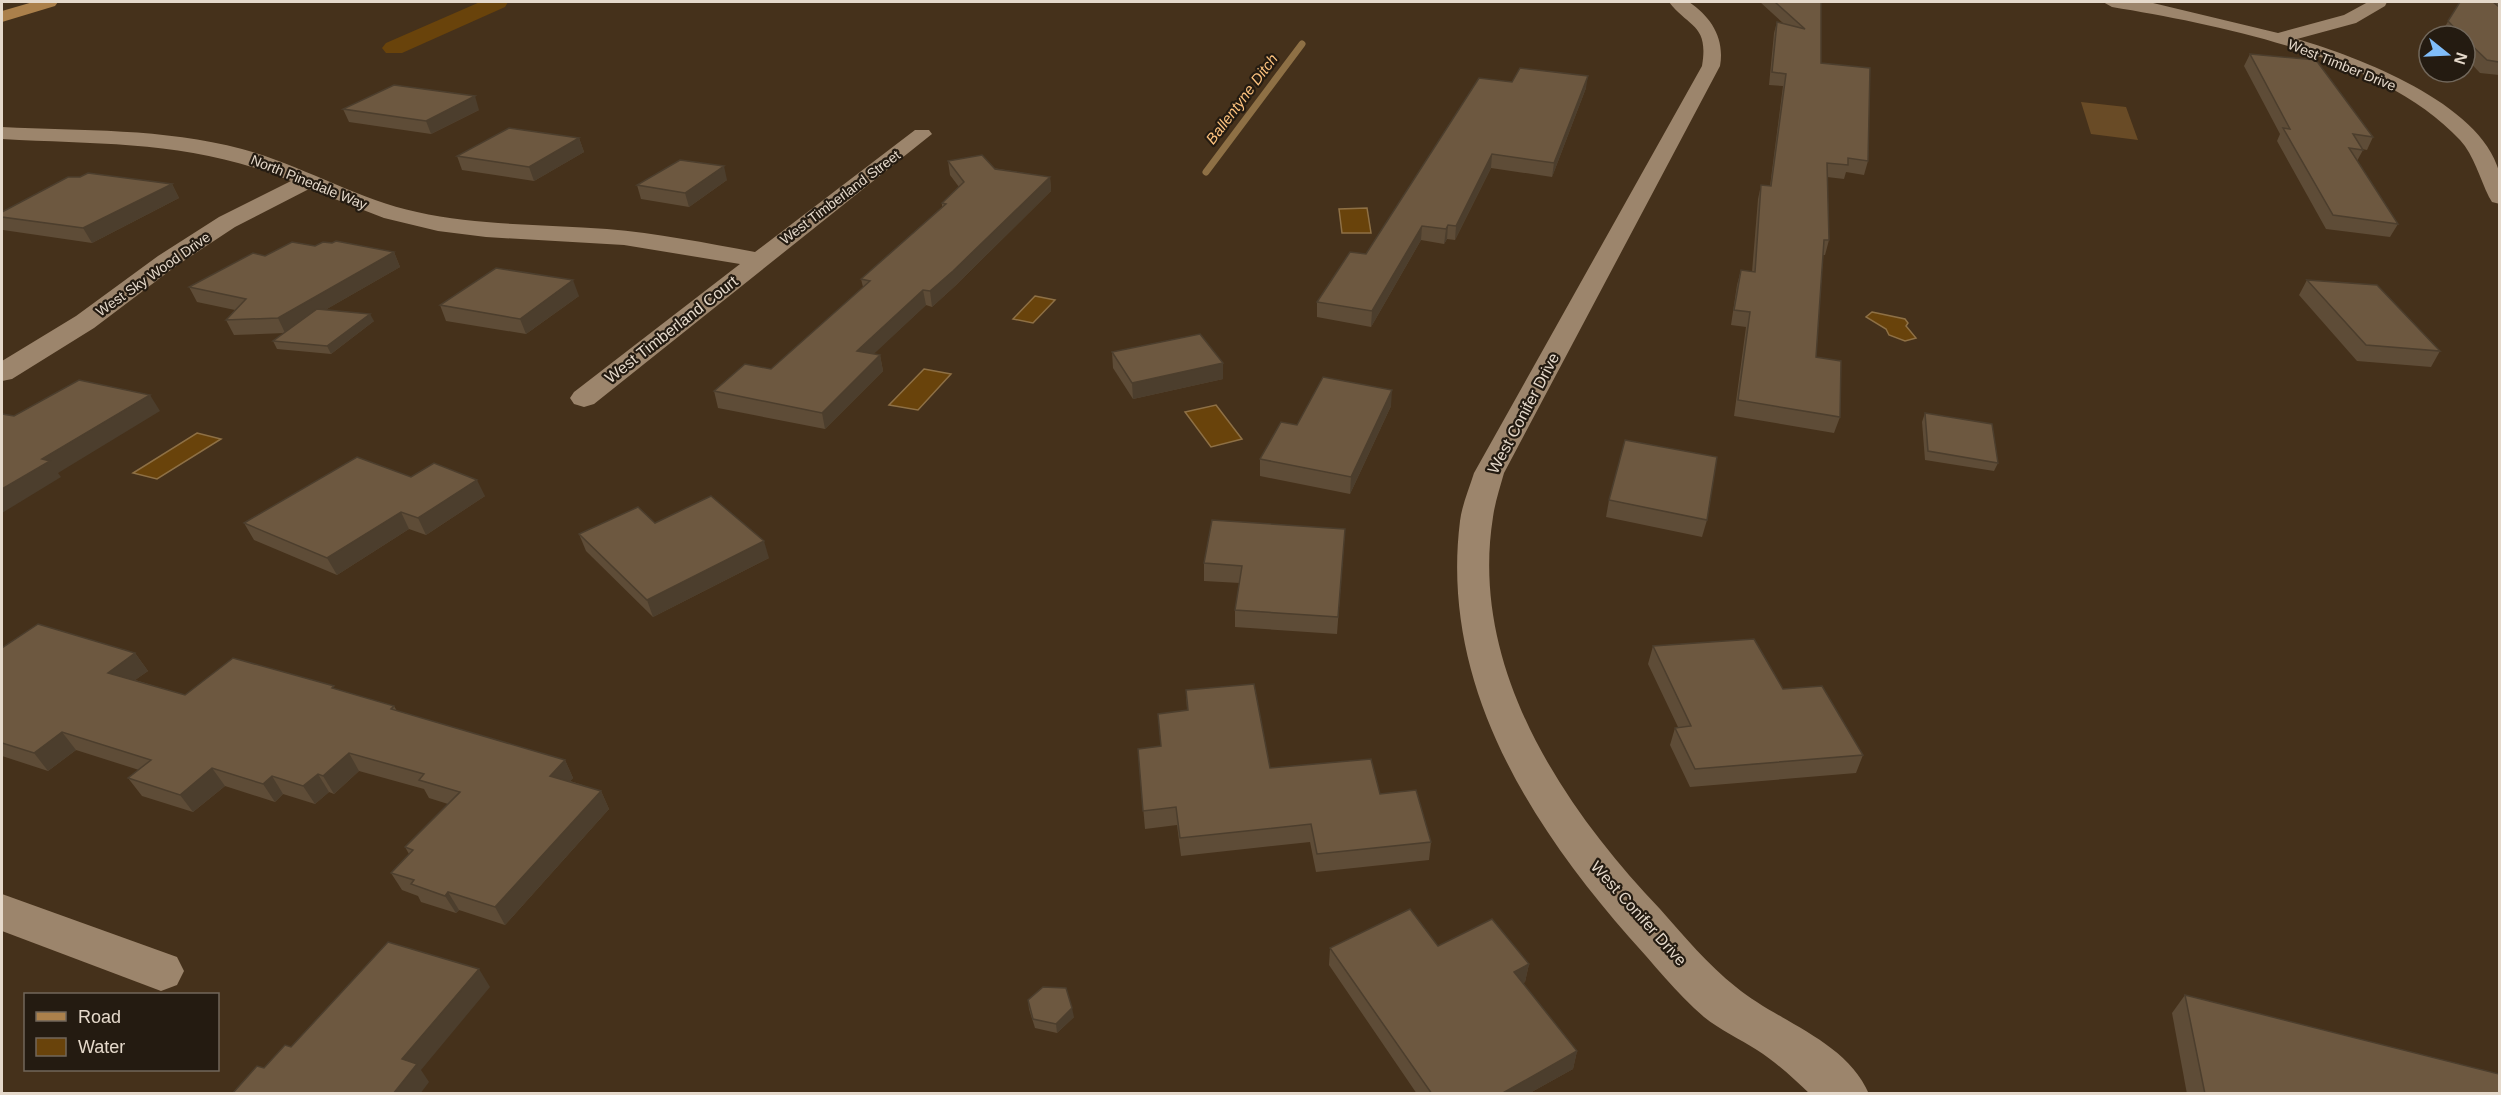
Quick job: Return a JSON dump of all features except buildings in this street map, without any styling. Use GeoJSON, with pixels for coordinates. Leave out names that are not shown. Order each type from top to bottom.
{"type":"FeatureCollection","features":[{"type":"Feature","properties":{"kind":"main road"},"geometry":{"type":"LineString","coordinates":[[2,17],[50,2]]}},
{"type":"Feature","properties":{"kind":"street","name":"West Conifer Drive"},"geometry":{"type":"LineString","coordinates":[[1678,2],[1701,20],[1712,38],[1714,47],[1711,66],[1490,473],[1476,520],[1472,581],[1475,614],[1482,650],[1510,727],[1557,812],[1589,858],[1627,905],[1722,1003],[1784,1041],[1845,1094]]}},
{"type":"Feature","properties":{"kind":"street","name":"West Timber Drive"},"geometry":{"type":"LineString","coordinates":[[2112,2],[2198,18],[2277,39],[2373,74],[2439,111],[2476,146],[2499,196]]}},
{"type":"Feature","properties":{"kind":"street"},"geometry":{"type":"LineString","coordinates":[[2277,39],[2350,19],[2379,2]]}},
{"type":"Feature","properties":{"kind":"street","name":"North Pinedale Way"},"geometry":{"type":"LineString","coordinates":[[2,133],[175,142],[234,153],[263,162],[359,204],[416,219],[484,230],[643,240],[758,260]]}},
{"type":"Feature","properties":{"kind":"street","name":"West Timberland Street"},"geometry":{"type":"LineString","coordinates":[[758,260],[922,134]]}},
{"type":"Feature","properties":{"kind":"street","name":"West Sky Wood Drive"},"geometry":{"type":"LineString","coordinates":[[2,373],[85,322],[167,261],[227,222],[308,181]]}},
{"type":"Feature","properties":{"kind":"street","name":"West Timberland Court"},"geometry":{"type":"LineString","coordinates":[[584,398],[758,260]]}},
{"type":"Feature","properties":{"kind":"street"},"geometry":{"type":"LineString","coordinates":[[2,912],[161,971]]}},
{"type":"Feature","properties":{"kind":"shaded area"},"geometry":{"type":"Polygon","coordinates":[[[2081,102],[2126,107],[2138,140],[2091,134],[2081,102]]]}},
{"type":"Feature","properties":{"kind":"water"},"geometry":{"type":"Polygon","coordinates":[[[1367,208],[1371,233],[1342,233],[1339,209],[1367,208]]]}},
{"type":"Feature","properties":{"kind":"water"},"geometry":{"type":"Polygon","coordinates":[[[1035,296],[1055,300],[1033,323],[1013,319],[1035,296]]]}},
{"type":"Feature","properties":{"kind":"water"},"geometry":{"type":"Polygon","coordinates":[[[1872,312],[1905,319],[1908,323],[1906,326],[1916,338],[1905,341],[1889,335],[1886,329],[1866,317],[1872,312]]]}},
{"type":"Feature","properties":{"kind":"water"},"geometry":{"type":"Polygon","coordinates":[[[924,369],[951,374],[918,410],[889,405],[924,369]]]}},
{"type":"Feature","properties":{"kind":"water"},"geometry":{"type":"Polygon","coordinates":[[[1216,405],[1242,439],[1211,447],[1185,412],[1216,405]]]}},
{"type":"Feature","properties":{"kind":"water"},"geometry":{"type":"Polygon","coordinates":[[[197,433],[221,439],[157,479],[133,473],[197,433]]]}},
{"type":"Feature","properties":{"kind":"waterway"},"geometry":{"type":"LineString","coordinates":[[394,48],[497,2]]}},
{"type":"Feature","properties":{"kind":"waterway","name":"Ballentyne Ditch"},"geometry":{"type":"LineString","coordinates":[[1206,172],[1302,44]]}}]}
